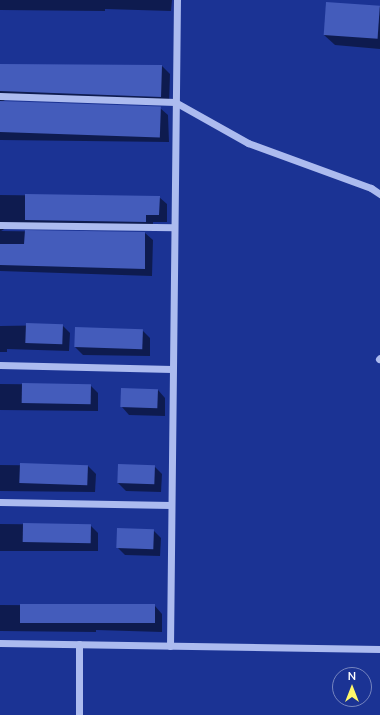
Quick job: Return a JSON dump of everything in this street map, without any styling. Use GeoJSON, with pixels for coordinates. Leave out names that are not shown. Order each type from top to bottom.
{"type":"FeatureCollection","features":[{"type":"Feature","properties":{"kind":"street"},"geometry":{"type":"LineString","coordinates":[[170,646],[177,0]]}},
{"type":"Feature","properties":{"kind":"street"},"geometry":{"type":"LineString","coordinates":[[0,96],[175,102],[248,143],[371,188],[380,194]]}},
{"type":"Feature","properties":{"kind":"street"},"geometry":{"type":"LineString","coordinates":[[0,225],[174,227]]}},
{"type":"Feature","properties":{"kind":"street"},"geometry":{"type":"LineString","coordinates":[[0,365],[172,369]]}},
{"type":"Feature","properties":{"kind":"street"},"geometry":{"type":"LineString","coordinates":[[0,502],[171,505]]}},
{"type":"Feature","properties":{"kind":"street"},"geometry":{"type":"LineString","coordinates":[[0,643],[380,649]]}},
{"type":"Feature","properties":{"kind":"street"},"geometry":{"type":"LineString","coordinates":[[79,644],[79,715]]}},
{"type":"Feature","properties":{"kind":"building"},"geometry":{"type":"Polygon","coordinates":[[[326,2],[380,6],[378,39],[324,35],[326,2]]]}},
{"type":"Feature","properties":{"kind":"building"},"geometry":{"type":"Polygon","coordinates":[[[0,64],[162,65],[161,97],[0,91],[0,64]]]}},
{"type":"Feature","properties":{"kind":"building"},"geometry":{"type":"Polygon","coordinates":[[[0,101],[161,107],[160,138],[0,132],[0,101]]]}},
{"type":"Feature","properties":{"kind":"building"},"geometry":{"type":"Polygon","coordinates":[[[25,194],[160,196],[159,215],[146,215],[146,222],[25,220],[25,194]]]}},
{"type":"Feature","properties":{"kind":"building"},"geometry":{"type":"Polygon","coordinates":[[[25,230],[145,232],[145,269],[0,265],[0,244],[24,244],[25,230]]]}},
{"type":"Feature","properties":{"kind":"building"},"geometry":{"type":"Polygon","coordinates":[[[26,323],[63,324],[62,344],[25,343],[26,323]]]}},
{"type":"Feature","properties":{"kind":"building"},"geometry":{"type":"Polygon","coordinates":[[[75,327],[143,329],[142,349],[74,347],[75,327]]]}},
{"type":"Feature","properties":{"kind":"building"},"geometry":{"type":"Polygon","coordinates":[[[22,383],[91,384],[91,404],[22,403],[22,383]]]}},
{"type":"Feature","properties":{"kind":"building"},"geometry":{"type":"Polygon","coordinates":[[[121,388],[158,389],[157,408],[120,407],[121,388]]]}},
{"type":"Feature","properties":{"kind":"building"},"geometry":{"type":"Polygon","coordinates":[[[20,463],[88,465],[87,485],[19,483],[20,463]]]}},
{"type":"Feature","properties":{"kind":"building"},"geometry":{"type":"Polygon","coordinates":[[[118,464],[155,465],[154,484],[117,483],[118,464]]]}},
{"type":"Feature","properties":{"kind":"building"},"geometry":{"type":"Polygon","coordinates":[[[23,523],[91,524],[91,543],[23,542],[23,523]]]}},
{"type":"Feature","properties":{"kind":"building"},"geometry":{"type":"Polygon","coordinates":[[[117,528],[154,529],[153,549],[116,548],[117,528]]]}},
{"type":"Feature","properties":{"kind":"building"},"geometry":{"type":"Polygon","coordinates":[[[20,604],[155,604],[155,623],[20,623],[20,604]]]}}]}
